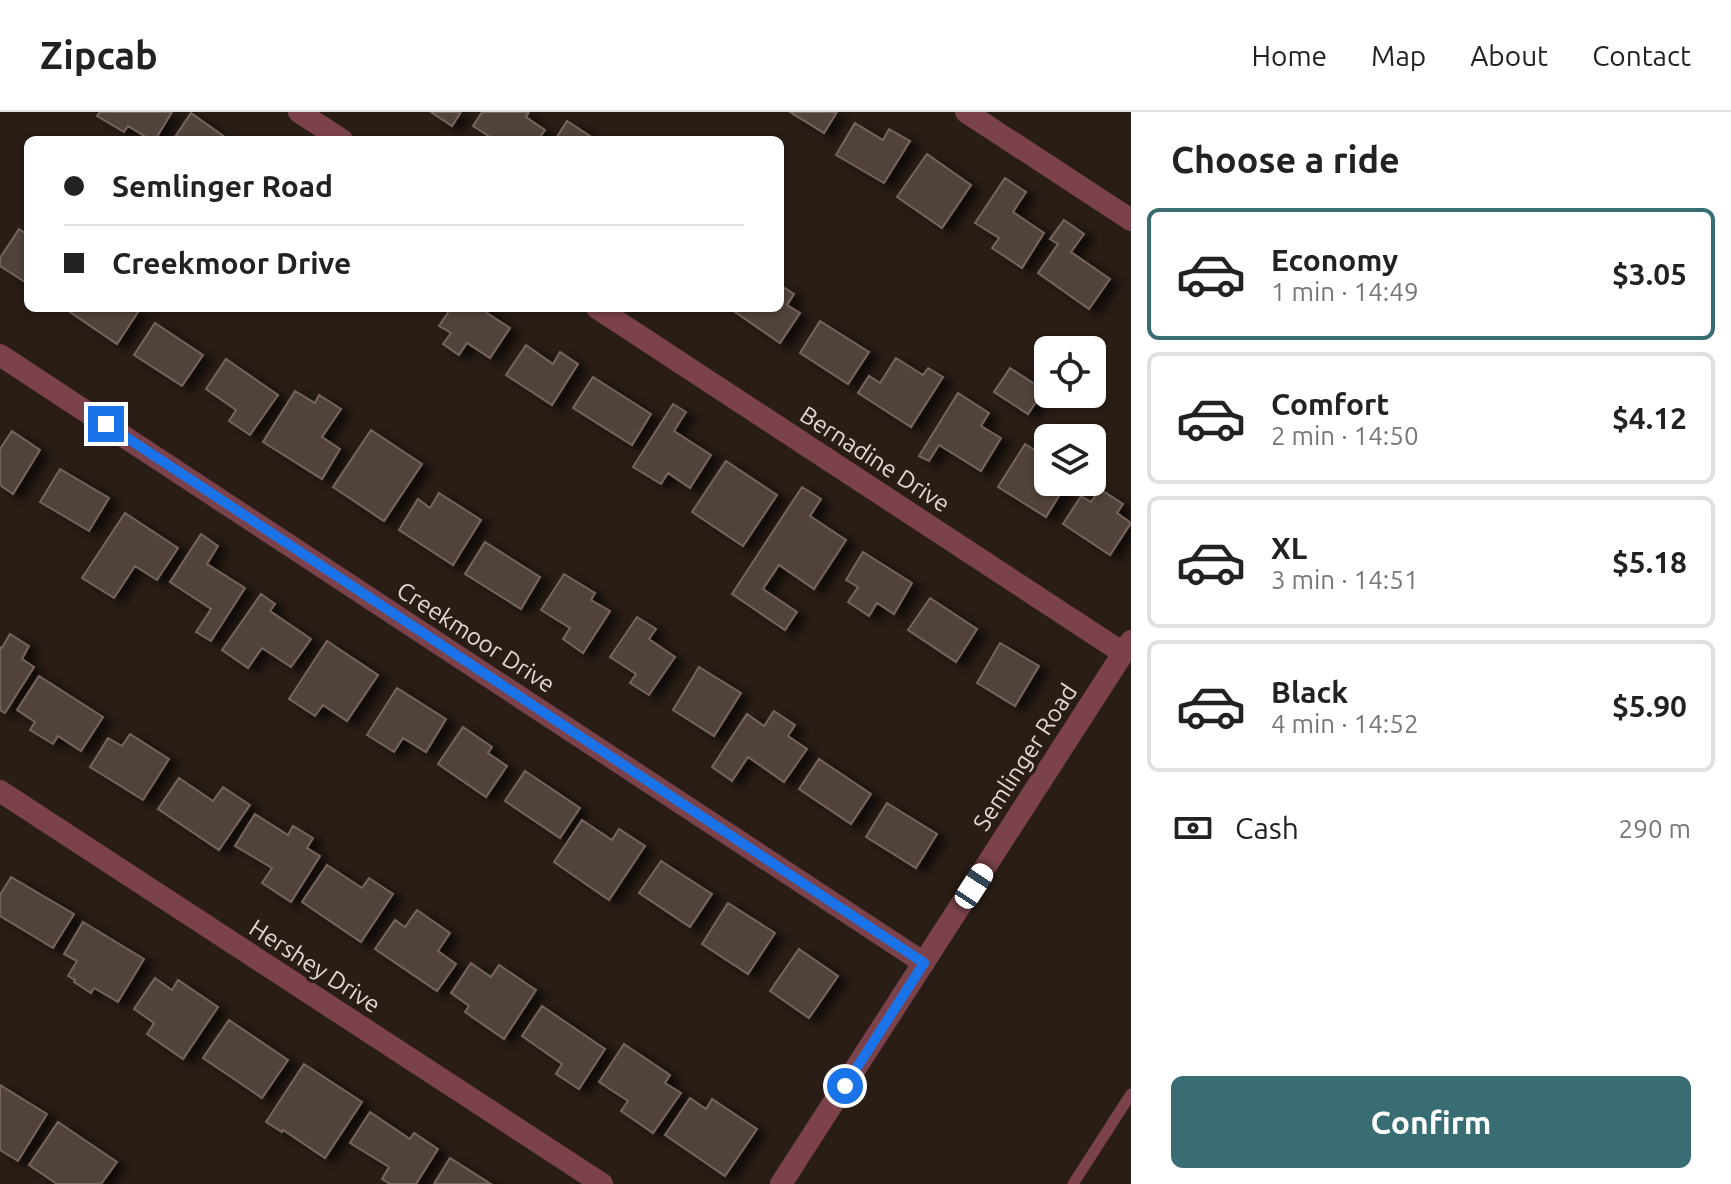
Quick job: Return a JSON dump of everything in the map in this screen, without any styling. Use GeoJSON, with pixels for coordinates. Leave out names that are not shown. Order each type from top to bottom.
{"type":"FeatureCollection","features":[{"type":"Feature","properties":{"kind":"street"},"geometry":{"type":"LineString","coordinates":[[299,112],[336,136]]}},
{"type":"Feature","properties":{"kind":"street"},"geometry":{"type":"LineString","coordinates":[[966,112],[1131,220]]}},
{"type":"Feature","properties":{"kind":"street","name":"Bernadine Drive"},"geometry":{"type":"LineString","coordinates":[[603,312],[1127,647]]}},
{"type":"Feature","properties":{"kind":"street","name":"Creekmoor Drive"},"geometry":{"type":"LineString","coordinates":[[0,355],[924,963]]}},
{"type":"Feature","properties":{"kind":"street","name":"Semlinger Road"},"geometry":{"type":"LineString","coordinates":[[781,1184],[1127,647]]}},
{"type":"Feature","properties":{"kind":"street","name":"Hershey Drive"},"geometry":{"type":"LineString","coordinates":[[0,791],[602,1184]]}},
{"type":"Feature","properties":{"kind":"lane"},"geometry":{"type":"LineString","coordinates":[[1073,1184],[1131,1094]]}},
{"type":"Feature","properties":{"kind":"building"},"geometry":{"type":"Polygon","coordinates":[[[100,112],[172,112],[157,136],[144,136],[128,126],[124,132],[97,116],[100,112]]]}},
{"type":"Feature","properties":{"kind":"building"},"geometry":{"type":"Polygon","coordinates":[[[431,112],[461,112],[452,126],[431,112]]]}},
{"type":"Feature","properties":{"kind":"building"},"geometry":{"type":"Polygon","coordinates":[[[482,112],[529,112],[526,117],[545,130],[541,136],[489,136],[473,126],[482,112]]]}},
{"type":"Feature","properties":{"kind":"building"},"geometry":{"type":"Polygon","coordinates":[[[790,112],[837,112],[824,133],[790,112]]]}},
{"type":"Feature","properties":{"kind":"building"},"geometry":{"type":"Polygon","coordinates":[[[191,113],[223,136],[176,136],[191,113]]]}},
{"type":"Feature","properties":{"kind":"building"},"geometry":{"type":"Polygon","coordinates":[[[567,121],[590,136],[558,136],[567,121]]]}},
{"type":"Feature","properties":{"kind":"building"},"geometry":{"type":"Polygon","coordinates":[[[855,123],[883,140],[889,129],[910,141],[884,183],[836,155],[855,123]]]}},
{"type":"Feature","properties":{"kind":"building"},"geometry":{"type":"Polygon","coordinates":[[[927,154],[971,185],[942,228],[897,197],[927,154]]]}},
{"type":"Feature","properties":{"kind":"building"},"geometry":{"type":"Polygon","coordinates":[[[1005,178],[1026,192],[1013,212],[1044,233],[1022,268],[992,248],[999,238],[975,223],[1005,178]]]}},
{"type":"Feature","properties":{"kind":"building"},"geometry":{"type":"Polygon","coordinates":[[[1064,220],[1084,234],[1071,252],[1110,279],[1089,309],[1038,273],[1058,244],[1050,239],[1064,220]]]}},
{"type":"Feature","properties":{"kind":"building"},"geometry":{"type":"Polygon","coordinates":[[[19,229],[24,232],[24,281],[0,266],[0,258],[19,229]]]}},
{"type":"Feature","properties":{"kind":"building"},"geometry":{"type":"Polygon","coordinates":[[[784,288],[794,294],[787,305],[800,313],[780,343],[735,312],[784,312],[784,288]]]}},
{"type":"Feature","properties":{"kind":"building"},"geometry":{"type":"Polygon","coordinates":[[[70,312],[138,312],[117,344],[70,312]]]}},
{"type":"Feature","properties":{"kind":"building"},"geometry":{"type":"Polygon","coordinates":[[[448,312],[488,312],[510,328],[490,358],[467,343],[459,355],[443,344],[451,333],[439,326],[448,312]]]}},
{"type":"Feature","properties":{"kind":"building"},"geometry":{"type":"Polygon","coordinates":[[[820,321],[869,352],[848,384],[800,353],[820,321]]]}},
{"type":"Feature","properties":{"kind":"building"},"geometry":{"type":"Polygon","coordinates":[[[155,323],[203,355],[182,386],[134,355],[155,323]]]}},
{"type":"Feature","properties":{"kind":"building"},"geometry":{"type":"Polygon","coordinates":[[[526,345],[553,364],[560,352],[578,364],[552,405],[506,375],[526,345]]]}},
{"type":"Feature","properties":{"kind":"building"},"geometry":{"type":"Polygon","coordinates":[[[896,358],[923,375],[928,368],[943,377],[911,427],[858,393],[869,376],[880,383],[896,358]]]}},
{"type":"Feature","properties":{"kind":"building"},"geometry":{"type":"Polygon","coordinates":[[[226,359],[278,395],[250,435],[229,421],[236,410],[206,389],[226,359]]]}},
{"type":"Feature","properties":{"kind":"building"},"geometry":{"type":"Polygon","coordinates":[[[1010,368],[1034,384],[1034,405],[1028,414],[994,392],[1010,368]]]}},
{"type":"Feature","properties":{"kind":"building"},"geometry":{"type":"Polygon","coordinates":[[[593,377],[651,414],[632,445],[573,408],[593,377]]]}},
{"type":"Feature","properties":{"kind":"building"},"geometry":{"type":"Polygon","coordinates":[[[295,391],[315,403],[319,395],[341,409],[322,437],[340,449],[322,479],[263,442],[295,391]]]}},
{"type":"Feature","properties":{"kind":"building"},"geometry":{"type":"Polygon","coordinates":[[[958,393],[989,413],[981,426],[1001,438],[981,471],[939,445],[929,461],[919,456],[958,393]]]}},
{"type":"Feature","properties":{"kind":"building"},"geometry":{"type":"Polygon","coordinates":[[[673,404],[686,412],[674,431],[711,455],[690,488],[668,473],[661,484],[633,467],[673,404]]]}},
{"type":"Feature","properties":{"kind":"building"},"geometry":{"type":"Polygon","coordinates":[[[371,430],[422,464],[384,521],[333,487],[371,430]]]}},
{"type":"Feature","properties":{"kind":"building"},"geometry":{"type":"Polygon","coordinates":[[[12,431],[40,450],[13,494],[0,485],[0,449],[12,431]]]}},
{"type":"Feature","properties":{"kind":"building"},"geometry":{"type":"Polygon","coordinates":[[[1025,444],[1034,449],[1034,496],[1059,496],[1046,517],[998,487],[1025,444]]]}},
{"type":"Feature","properties":{"kind":"building"},"geometry":{"type":"Polygon","coordinates":[[[726,461],[777,495],[743,546],[692,512],[726,461]]]}},
{"type":"Feature","properties":{"kind":"building"},"geometry":{"type":"Polygon","coordinates":[[[60,469],[109,498],[89,531],[40,502],[60,469]]]}},
{"type":"Feature","properties":{"kind":"building"},"geometry":{"type":"Polygon","coordinates":[[[802,487],[821,499],[810,516],[846,540],[814,589],[779,565],[763,589],[797,612],[785,630],[732,594],[802,487]]]}},
{"type":"Feature","properties":{"kind":"building"},"geometry":{"type":"Polygon","coordinates":[[[439,493],[481,520],[453,565],[399,530],[418,499],[430,508],[439,493]]]}},
{"type":"Feature","properties":{"kind":"building"},"geometry":{"type":"Polygon","coordinates":[[[1106,493],[1123,504],[1117,513],[1131,523],[1110,555],[1063,524],[1081,496],[1091,502],[1095,496],[1106,496],[1106,493]]]}},
{"type":"Feature","properties":{"kind":"building"},"geometry":{"type":"Polygon","coordinates":[[[125,513],[178,548],[157,580],[135,566],[114,598],[82,578],[125,513]]]}},
{"type":"Feature","properties":{"kind":"building"},"geometry":{"type":"Polygon","coordinates":[[[201,534],[218,546],[207,564],[245,588],[211,641],[196,632],[211,609],[170,582],[201,534]]]}},
{"type":"Feature","properties":{"kind":"building"},"geometry":{"type":"Polygon","coordinates":[[[485,542],[540,577],[521,609],[465,574],[485,542]]]}},
{"type":"Feature","properties":{"kind":"building"},"geometry":{"type":"Polygon","coordinates":[[[863,552],[912,583],[894,614],[877,603],[869,616],[848,602],[858,587],[846,580],[863,552]]]}},
{"type":"Feature","properties":{"kind":"building"},"geometry":{"type":"Polygon","coordinates":[[[564,574],[595,593],[591,600],[610,611],[583,653],[563,639],[570,628],[541,610],[564,574]]]}},
{"type":"Feature","properties":{"kind":"building"},"geometry":{"type":"Polygon","coordinates":[[[261,594],[275,604],[270,611],[311,639],[291,667],[262,648],[248,668],[222,650],[261,594]]]}},
{"type":"Feature","properties":{"kind":"building"},"geometry":{"type":"Polygon","coordinates":[[[930,598],[977,629],[956,662],[908,630],[930,598]]]}},
{"type":"Feature","properties":{"kind":"building"},"geometry":{"type":"Polygon","coordinates":[[[637,617],[656,629],[649,639],[675,657],[649,695],[630,683],[636,674],[610,657],[637,617]]]}},
{"type":"Feature","properties":{"kind":"building"},"geometry":{"type":"Polygon","coordinates":[[[10,634],[29,646],[22,659],[34,667],[5,713],[0,710],[0,647],[10,634]]]}},
{"type":"Feature","properties":{"kind":"building"},"geometry":{"type":"Polygon","coordinates":[[[327,641],[378,675],[347,721],[323,705],[315,716],[289,699],[327,641]]]}},
{"type":"Feature","properties":{"kind":"building"},"geometry":{"type":"Polygon","coordinates":[[[1000,643],[1039,666],[1015,706],[977,683],[1000,643]]]}},
{"type":"Feature","properties":{"kind":"building"},"geometry":{"type":"Polygon","coordinates":[[[699,667],[741,693],[714,736],[673,710],[699,667]]]}},
{"type":"Feature","properties":{"kind":"building"},"geometry":{"type":"Polygon","coordinates":[[[39,676],[103,717],[81,751],[58,736],[53,744],[30,730],[35,722],[17,710],[39,676]]]}},
{"type":"Feature","properties":{"kind":"building"},"geometry":{"type":"Polygon","coordinates":[[[397,688],[446,719],[426,752],[403,738],[394,752],[367,735],[397,688]]]}},
{"type":"Feature","properties":{"kind":"building"},"geometry":{"type":"Polygon","coordinates":[[[774,711],[795,725],[788,736],[807,749],[784,782],[748,757],[732,781],[712,767],[747,714],[764,726],[774,711]]]}},
{"type":"Feature","properties":{"kind":"building"},"geometry":{"type":"Polygon","coordinates":[[[463,727],[492,747],[488,753],[507,766],[486,797],[438,764],[463,727]]]}},
{"type":"Feature","properties":{"kind":"building"},"geometry":{"type":"Polygon","coordinates":[[[130,734],[169,759],[143,800],[90,767],[108,738],[122,746],[130,734]]]}},
{"type":"Feature","properties":{"kind":"building"},"geometry":{"type":"Polygon","coordinates":[[[819,759],[871,794],[851,824],[799,789],[819,759]]]}},
{"type":"Feature","properties":{"kind":"building"},"geometry":{"type":"Polygon","coordinates":[[[525,771],[580,808],[560,838],[505,801],[525,771]]]}},
{"type":"Feature","properties":{"kind":"building"},"geometry":{"type":"Polygon","coordinates":[[[179,778],[213,801],[223,787],[250,805],[219,850],[158,809],[179,778]]]}},
{"type":"Feature","properties":{"kind":"building"},"geometry":{"type":"Polygon","coordinates":[[[887,803],[937,834],[916,868],[866,837],[887,803]]]}},
{"type":"Feature","properties":{"kind":"building"},"geometry":{"type":"Polygon","coordinates":[[[255,814],[288,835],[293,826],[313,838],[307,848],[320,856],[291,902],[262,883],[272,868],[235,846],[255,814]]]}},
{"type":"Feature","properties":{"kind":"building"},"geometry":{"type":"Polygon","coordinates":[[[582,820],[612,840],[619,829],[645,846],[609,900],[554,862],[582,820]]]}},
{"type":"Feature","properties":{"kind":"building"},"geometry":{"type":"Polygon","coordinates":[[[661,861],[712,894],[690,927],[639,893],[661,861]]]}},
{"type":"Feature","properties":{"kind":"building"},"geometry":{"type":"Polygon","coordinates":[[[327,865],[362,888],[369,878],[393,894],[361,942],[302,902],[327,865]]]}},
{"type":"Feature","properties":{"kind":"building"},"geometry":{"type":"Polygon","coordinates":[[[11,877],[74,914],[53,948],[0,916],[0,895],[11,877]]]}},
{"type":"Feature","properties":{"kind":"building"},"geometry":{"type":"Polygon","coordinates":[[[728,903],[775,933],[748,974],[702,944],[728,903]]]}},
{"type":"Feature","properties":{"kind":"building"},"geometry":{"type":"Polygon","coordinates":[[[417,910],[450,933],[438,951],[456,964],[437,991],[375,949],[395,920],[405,927],[417,910]]]}},
{"type":"Feature","properties":{"kind":"building"},"geometry":{"type":"Polygon","coordinates":[[[83,922],[144,959],[118,1002],[94,988],[91,993],[68,976],[77,961],[64,954],[83,922]]]}},
{"type":"Feature","properties":{"kind":"building"},"geometry":{"type":"Polygon","coordinates":[[[799,949],[838,976],[809,1018],[770,991],[799,949]]]}},
{"type":"Feature","properties":{"kind":"building"},"geometry":{"type":"Polygon","coordinates":[[[471,963],[491,977],[499,965],[536,990],[504,1039],[465,1012],[469,1006],[451,993],[471,963]]]}},
{"type":"Feature","properties":{"kind":"building"},"geometry":{"type":"Polygon","coordinates":[[[155,978],[172,990],[178,980],[218,1007],[183,1059],[147,1034],[154,1023],[134,1009],[155,978]]]}},
{"type":"Feature","properties":{"kind":"building"},"geometry":{"type":"Polygon","coordinates":[[[542,1006],[605,1049],[579,1089],[556,1074],[562,1064],[522,1036],[542,1006]]]}},
{"type":"Feature","properties":{"kind":"building"},"geometry":{"type":"Polygon","coordinates":[[[229,1020],[288,1060],[262,1098],[203,1058],[229,1020]]]}},
{"type":"Feature","properties":{"kind":"building"},"geometry":{"type":"Polygon","coordinates":[[[624,1044],[670,1075],[665,1083],[681,1093],[653,1133],[621,1111],[628,1101],[599,1082],[624,1044]]]}},
{"type":"Feature","properties":{"kind":"building"},"geometry":{"type":"Polygon","coordinates":[[[304,1064],[362,1102],[325,1158],[266,1122],[304,1064]]]}},
{"type":"Feature","properties":{"kind":"building"},"geometry":{"type":"Polygon","coordinates":[[[0,1085],[47,1114],[18,1161],[0,1150],[0,1085]]]}},
{"type":"Feature","properties":{"kind":"building"},"geometry":{"type":"Polygon","coordinates":[[[690,1098],[706,1109],[712,1099],[757,1129],[725,1176],[665,1135],[690,1098]]]}},
{"type":"Feature","properties":{"kind":"building"},"geometry":{"type":"Polygon","coordinates":[[[370,1112],[410,1139],[414,1133],[438,1149],[416,1184],[390,1184],[382,1179],[389,1167],[350,1143],[370,1112]]]}},
{"type":"Feature","properties":{"kind":"building"},"geometry":{"type":"Polygon","coordinates":[[[58,1122],[117,1162],[101,1184],[57,1184],[29,1165],[58,1122]]]}},
{"type":"Feature","properties":{"kind":"building"},"geometry":{"type":"Polygon","coordinates":[[[450,1158],[491,1184],[434,1184],[450,1158]]]}},
{"type":"Feature","properties":{"kind":"route"},"geometry":{"type":"LineString","coordinates":[[106,424],[924,963],[845,1086]]}}]}
